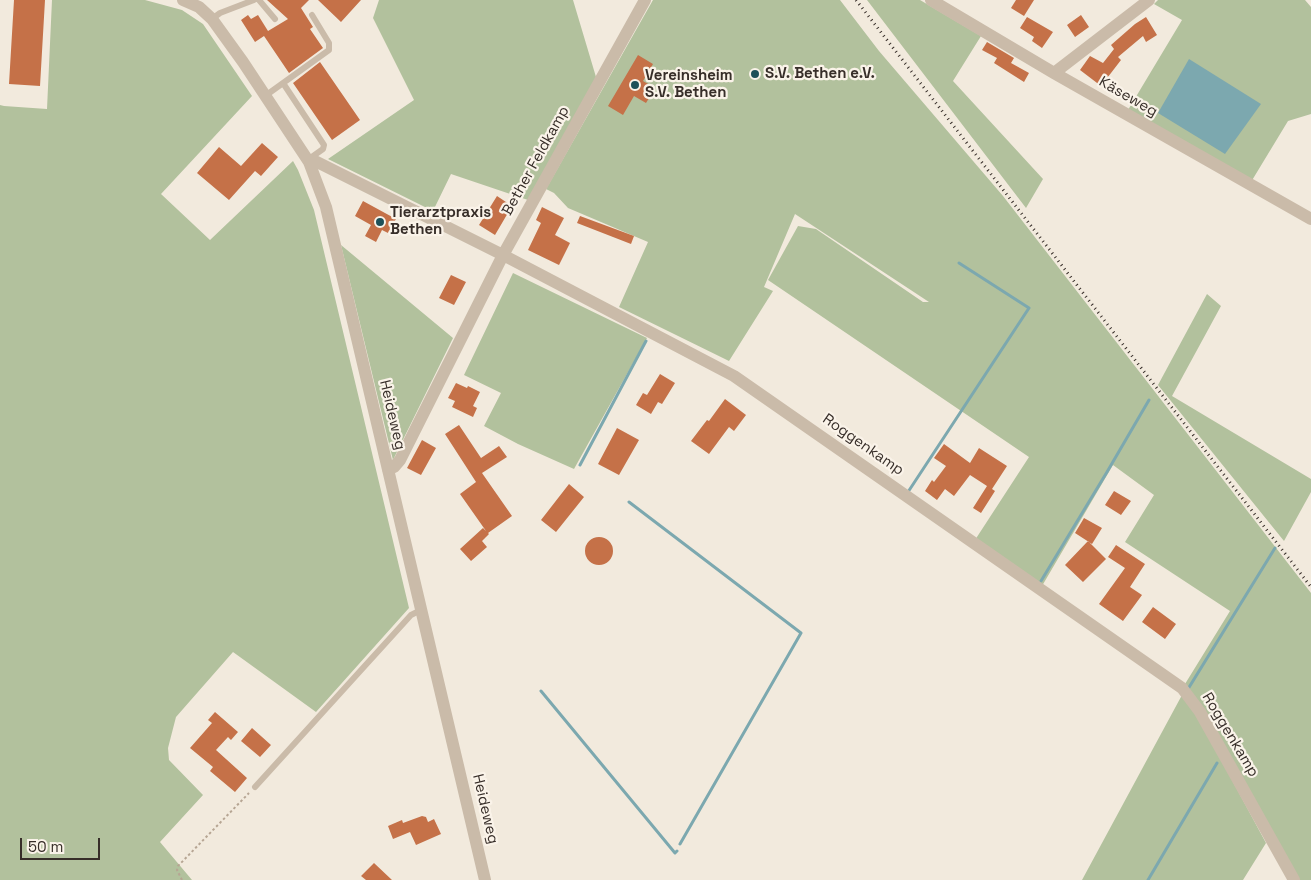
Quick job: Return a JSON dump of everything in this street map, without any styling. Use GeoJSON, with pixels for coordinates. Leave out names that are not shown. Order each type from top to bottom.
{"type":"FeatureCollection","features":[{"type":"Feature","properties":{"kind":"street","name":"Heideweg"},"geometry":{"type":"LineString","coordinates":[[186,0],[199,7],[212,18],[308,161],[326,206],[485,880]]}},
{"type":"Feature","properties":{"kind":"street","name":"Bether Feldkamp"},"geometry":{"type":"LineString","coordinates":[[388,470],[394,467],[400,460],[503,255],[645,0]]}},
{"type":"Feature","properties":{"kind":"street","name":"Käseweg"},"geometry":{"type":"LineString","coordinates":[[931,0],[1054,73],[1311,220]]}},
{"type":"Feature","properties":{"kind":"street"},"geometry":{"type":"LineString","coordinates":[[1054,73],[1149,0]]}},
{"type":"Feature","properties":{"kind":"street","name":"Roggenkamp"},"geometry":{"type":"LineString","coordinates":[[308,161],[315,161],[503,255],[734,376],[1182,688],[1200,712],[1294,880]]}},
{"type":"Feature","properties":{"kind":"lane"},"geometry":{"type":"LineString","coordinates":[[212,18],[254,0]]}},
{"type":"Feature","properties":{"kind":"lane"},"geometry":{"type":"LineString","coordinates":[[259,0],[275,19]]}},
{"type":"Feature","properties":{"kind":"lane"},"geometry":{"type":"LineString","coordinates":[[265,96],[330,48],[329,43],[312,15]]}},
{"type":"Feature","properties":{"kind":"lane"},"geometry":{"type":"LineString","coordinates":[[283,83],[324,145],[323,149],[308,161]]}},
{"type":"Feature","properties":{"kind":"lane"},"geometry":{"type":"LineString","coordinates":[[255,787],[411,615],[421,610]]}},
{"type":"Feature","properties":{"kind":"path"},"geometry":{"type":"LineString","coordinates":[[182,880],[177,870],[178,866],[255,787]]}},
{"type":"Feature","properties":{"kind":"green space"},"geometry":{"type":"Polygon","coordinates":[[[52,0],[145,0],[182,10],[203,24],[252,96],[161,194],[210,240],[293,161],[314,210],[409,608],[316,712],[233,652],[176,717],[168,748],[169,760],[203,795],[160,842],[192,880],[0,880],[0,105],[47,109],[52,0]]]}},
{"type":"Feature","properties":{"kind":"green space"},"geometry":{"type":"Polygon","coordinates":[[[379,0],[573,0],[596,77],[528,200],[451,174],[433,211],[328,159],[414,100],[373,18],[379,0]]]}},
{"type":"Feature","properties":{"kind":"green space"},"geometry":{"type":"Polygon","coordinates":[[[653,0],[840,0],[879,51],[1003,196],[1311,593],[1311,880],[1297,880],[1185,684],[1230,611],[1125,542],[1154,495],[1113,465],[1042,586],[975,540],[1029,457],[768,280],[798,226],[816,229],[923,302],[929,302],[795,214],[764,287],[773,291],[729,361],[619,307],[648,242],[568,208],[554,193],[546,189],[653,0]]]}},
{"type":"Feature","properties":{"kind":"green space"},"geometry":{"type":"Polygon","coordinates":[[[867,0],[920,0],[981,36],[953,81],[1043,179],[1026,208],[867,0]]]}},
{"type":"Feature","properties":{"kind":"green space"},"geometry":{"type":"Polygon","coordinates":[[[1158,0],[1305,0],[1311,7],[1311,114],[1288,121],[1251,182],[1128,110],[1182,20],[1154,4],[1158,0]]]}},
{"type":"Feature","properties":{"kind":"green space"},"geometry":{"type":"Polygon","coordinates":[[[341,245],[453,338],[393,460],[341,245]]]}},
{"type":"Feature","properties":{"kind":"green space"},"geometry":{"type":"Polygon","coordinates":[[[513,273],[647,338],[574,469],[518,444],[484,426],[501,393],[464,375],[513,273]]]}},
{"type":"Feature","properties":{"kind":"green space"},"geometry":{"type":"Polygon","coordinates":[[[1207,294],[1221,306],[1172,396],[1311,479],[1311,492],[1284,541],[1158,385],[1207,294]]]}},
{"type":"Feature","properties":{"kind":"green space"},"geometry":{"type":"Polygon","coordinates":[[[1182,695],[1197,715],[1266,843],[1243,880],[1082,880],[1182,695]]]}},
{"type":"Feature","properties":{"kind":"water"},"geometry":{"type":"Polygon","coordinates":[[[1189,59],[1261,104],[1225,154],[1158,113],[1189,59]]]}},
{"type":"Feature","properties":{"kind":"building"},"geometry":{"type":"Polygon","coordinates":[[[14,0],[45,0],[40,86],[9,84],[14,0]]]}},
{"type":"Feature","properties":{"kind":"building"},"geometry":{"type":"Polygon","coordinates":[[[267,0],[309,0],[301,8],[313,27],[310,29],[323,48],[289,73],[264,36],[255,42],[241,20],[248,15],[251,19],[258,15],[268,31],[288,19],[267,0]]]}},
{"type":"Feature","properties":{"kind":"building"},"geometry":{"type":"Polygon","coordinates":[[[318,0],[361,0],[341,22],[318,0]]]}},
{"type":"Feature","properties":{"kind":"building"},"geometry":{"type":"Polygon","coordinates":[[[1016,0],[1034,0],[1024,16],[1011,8],[1016,0]]]}},
{"type":"Feature","properties":{"kind":"building"},"geometry":{"type":"Polygon","coordinates":[[[1081,15],[1089,27],[1075,37],[1067,25],[1081,15]]]}},
{"type":"Feature","properties":{"kind":"building"},"geometry":{"type":"Polygon","coordinates":[[[1027,17],[1053,32],[1042,48],[1032,41],[1034,37],[1020,28],[1027,17]]]}},
{"type":"Feature","properties":{"kind":"building"},"geometry":{"type":"Polygon","coordinates":[[[1146,17],[1157,35],[1146,42],[1143,36],[1118,57],[1121,60],[1101,86],[1080,70],[1090,56],[1103,63],[1114,49],[1111,45],[1146,17]]]}},
{"type":"Feature","properties":{"kind":"building"},"geometry":{"type":"Polygon","coordinates":[[[987,42],[1014,58],[1011,63],[1029,73],[1024,82],[994,63],[997,58],[982,50],[987,42]]]}},
{"type":"Feature","properties":{"kind":"building","name":"Vereinsheim S.V. Bethen"},"geometry":{"type":"Polygon","coordinates":[[[638,55],[653,64],[643,81],[655,88],[646,103],[634,96],[623,115],[608,106],[638,55]]]}},
{"type":"Feature","properties":{"kind":"building"},"geometry":{"type":"Polygon","coordinates":[[[320,62],[360,120],[332,140],[293,83],[320,62]]]}},
{"type":"Feature","properties":{"kind":"building"},"geometry":{"type":"Polygon","coordinates":[[[262,143],[278,157],[261,176],[255,171],[229,200],[197,173],[219,147],[241,166],[262,143]]]}},
{"type":"Feature","properties":{"kind":"building"},"geometry":{"type":"Polygon","coordinates":[[[497,196],[512,206],[495,235],[479,225],[497,196]]]}},
{"type":"Feature","properties":{"kind":"building","name":"Tierarztpraxis Bethen"},"geometry":{"type":"Polygon","coordinates":[[[363,201],[396,219],[388,233],[382,230],[376,242],[365,236],[371,225],[355,216],[363,201]]]}},
{"type":"Feature","properties":{"kind":"building"},"geometry":{"type":"Polygon","coordinates":[[[542,207],[564,218],[555,235],[570,243],[559,265],[528,250],[541,223],[536,220],[542,207]]]}},
{"type":"Feature","properties":{"kind":"building"},"geometry":{"type":"Polygon","coordinates":[[[580,216],[634,236],[631,244],[577,223],[580,216]]]}},
{"type":"Feature","properties":{"kind":"building"},"geometry":{"type":"Polygon","coordinates":[[[451,275],[466,282],[454,305],[439,298],[451,275]]]}},
{"type":"Feature","properties":{"kind":"building"},"geometry":{"type":"Polygon","coordinates":[[[660,374],[675,383],[662,404],[658,402],[651,414],[636,405],[643,393],[647,395],[660,374]]]}},
{"type":"Feature","properties":{"kind":"building"},"geometry":{"type":"Polygon","coordinates":[[[456,383],[480,392],[473,406],[477,408],[473,417],[452,407],[455,401],[448,398],[456,383]]]}},
{"type":"Feature","properties":{"kind":"building"},"geometry":{"type":"Polygon","coordinates":[[[725,399],[746,415],[734,431],[729,427],[709,454],[691,441],[725,399]]]}},
{"type":"Feature","properties":{"kind":"building"},"geometry":{"type":"Polygon","coordinates":[[[459,425],[481,458],[499,446],[507,457],[482,473],[512,516],[488,533],[482,541],[487,547],[471,561],[460,549],[483,528],[486,531],[460,494],[476,482],[445,434],[459,425]]]}},
{"type":"Feature","properties":{"kind":"building"},"geometry":{"type":"Polygon","coordinates":[[[617,428],[639,440],[619,475],[598,464],[617,428]]]}},
{"type":"Feature","properties":{"kind":"building"},"geometry":{"type":"Polygon","coordinates":[[[422,440],[436,448],[421,475],[407,468],[422,440]]]}},
{"type":"Feature","properties":{"kind":"building"},"geometry":{"type":"Polygon","coordinates":[[[944,444],[970,463],[979,448],[1007,466],[992,489],[995,491],[981,513],[973,508],[987,486],[970,475],[954,496],[945,489],[937,500],[925,491],[932,480],[934,482],[946,466],[934,458],[944,444]]]}},
{"type":"Feature","properties":{"kind":"building"},"geometry":{"type":"Polygon","coordinates":[[[569,484],[584,497],[556,532],[541,520],[569,484]]]}},
{"type":"Feature","properties":{"kind":"building"},"geometry":{"type":"Polygon","coordinates":[[[1114,491],[1131,501],[1121,515],[1105,505],[1114,491]]]}},
{"type":"Feature","properties":{"kind":"building"},"geometry":{"type":"Polygon","coordinates":[[[1084,518],[1102,528],[1092,544],[1075,533],[1084,518]]]}},
{"type":"Feature","properties":{"kind":"building"},"geometry":{"type":"Polygon","coordinates":[[[599,537],[609,541],[613,551],[609,561],[599,565],[589,561],[585,551],[589,541],[599,537]]]}},
{"type":"Feature","properties":{"kind":"building"},"geometry":{"type":"Polygon","coordinates":[[[1088,541],[1106,559],[1083,582],[1065,565],[1088,541]]]}},
{"type":"Feature","properties":{"kind":"building"},"geometry":{"type":"Polygon","coordinates":[[[1116,545],[1145,564],[1130,587],[1142,595],[1123,621],[1099,604],[1125,568],[1108,557],[1116,545]]]}},
{"type":"Feature","properties":{"kind":"building"},"geometry":{"type":"Polygon","coordinates":[[[1153,607],[1176,624],[1165,639],[1142,622],[1153,607]]]}},
{"type":"Feature","properties":{"kind":"building"},"geometry":{"type":"Polygon","coordinates":[[[215,712],[238,732],[231,740],[228,737],[216,750],[247,778],[235,792],[210,771],[213,767],[190,748],[212,723],[208,720],[215,712]]]}},
{"type":"Feature","properties":{"kind":"building"},"geometry":{"type":"Polygon","coordinates":[[[252,728],[271,745],[260,757],[241,741],[252,728]]]}},
{"type":"Feature","properties":{"kind":"building"},"geometry":{"type":"Polygon","coordinates":[[[422,816],[426,817],[428,822],[434,819],[441,834],[416,845],[410,832],[393,839],[388,826],[402,820],[403,823],[422,816]]]}},
{"type":"Feature","properties":{"kind":"building"},"geometry":{"type":"Polygon","coordinates":[[[374,863],[392,880],[366,880],[361,876],[374,863]]]}},
{"type":"Feature","properties":{"kind":"waterway"},"geometry":{"type":"LineString","coordinates":[[908,492],[1029,308],[959,263]]}},
{"type":"Feature","properties":{"kind":"waterway"},"geometry":{"type":"LineString","coordinates":[[580,465],[646,341]]}},
{"type":"Feature","properties":{"kind":"waterway"},"geometry":{"type":"LineString","coordinates":[[1041,581],[1149,400]]}},
{"type":"Feature","properties":{"kind":"waterway"},"geometry":{"type":"LineString","coordinates":[[629,502],[801,633],[680,844]]}},
{"type":"Feature","properties":{"kind":"waterway"},"geometry":{"type":"LineString","coordinates":[[1188,689],[1275,548]]}},
{"type":"Feature","properties":{"kind":"waterway"},"geometry":{"type":"LineString","coordinates":[[541,691],[675,853],[677,851]]}},
{"type":"Feature","properties":{"kind":"waterway"},"geometry":{"type":"LineString","coordinates":[[1148,880],[1217,763]]}},
{"type":"Feature","properties":{"kind":"railway"},"geometry":{"type":"LineString","coordinates":[[856,0],[1311,587]]}},
{"type":"Feature","properties":{"kind":"place","name":"S.V. Bethen e.V."},"geometry":{"type":"Point","coordinates":[755,74]}},
{"type":"Feature","properties":{"kind":"place","name":"Vereinsheim S.V. Bethen"},"geometry":{"type":"Point","coordinates":[635,85]}},
{"type":"Feature","properties":{"kind":"place","name":"Tierarztpraxis Bethen"},"geometry":{"type":"Point","coordinates":[380,222]}}]}
